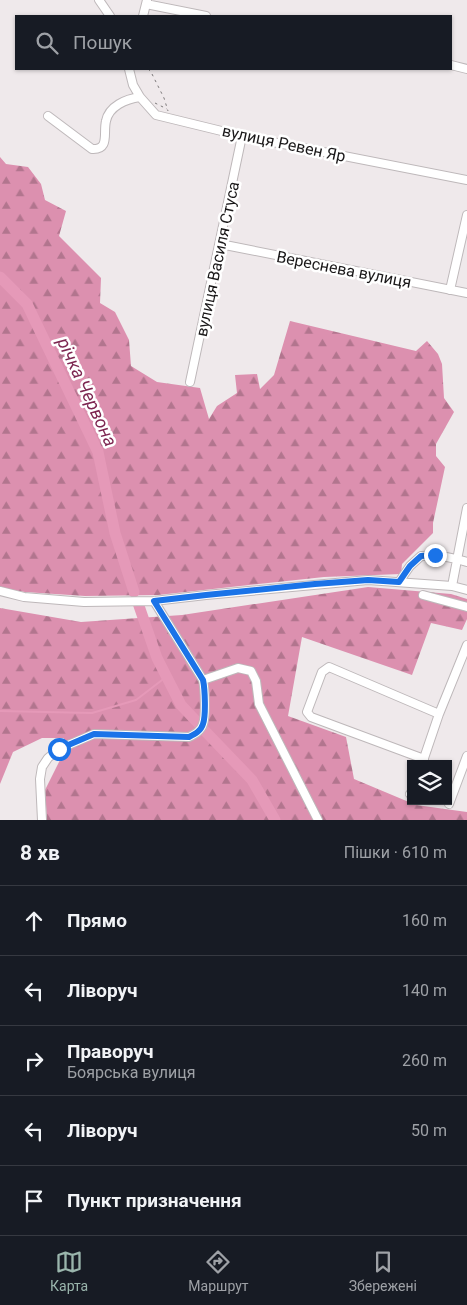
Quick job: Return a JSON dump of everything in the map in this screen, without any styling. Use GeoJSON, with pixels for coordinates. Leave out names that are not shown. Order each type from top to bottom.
{"type":"FeatureCollection","features":[{"type":"Feature","properties":{"kind":"street"},"geometry":{"type":"LineString","coordinates":[[99,0],[109,15]]}},
{"type":"Feature","properties":{"kind":"street"},"geometry":{"type":"LineString","coordinates":[[143,15],[146,2],[202,15]]}},
{"type":"Feature","properties":{"kind":"street"},"geometry":{"type":"LineString","coordinates":[[452,66],[467,69]]}},
{"type":"Feature","properties":{"kind":"street","name":"вулиця Ревен Яр"},"geometry":{"type":"LineString","coordinates":[[129,70],[132,85],[156,115],[242,136],[467,180]]}},
{"type":"Feature","properties":{"kind":"street"},"geometry":{"type":"LineString","coordinates":[[48,116],[92,149],[98,149],[103,146],[105,140],[106,122],[109,113],[118,104],[129,98],[140,97]]}},
{"type":"Feature","properties":{"kind":"street","name":"вулиця Василя Стуса"},"geometry":{"type":"LineString","coordinates":[[190,382],[242,136]]}},
{"type":"Feature","properties":{"kind":"street"},"geometry":{"type":"LineString","coordinates":[[450,290],[467,214]]}},
{"type":"Feature","properties":{"kind":"street","name":"Вереснева вулиця"},"geometry":{"type":"LineString","coordinates":[[220,244],[467,293]]}},
{"type":"Feature","properties":{"kind":"street"},"geometry":{"type":"LineString","coordinates":[[452,586],[467,508]]}},
{"type":"Feature","properties":{"kind":"street"},"geometry":{"type":"LineString","coordinates":[[399,582],[410,566],[421,556],[435,555],[467,562]]}},
{"type":"Feature","properties":{"kind":"street"},"geometry":{"type":"LineString","coordinates":[[0,591],[24,597],[84,602],[154,601],[368,580],[452,586],[467,590]]}},
{"type":"Feature","properties":{"kind":"street"},"geometry":{"type":"LineString","coordinates":[[423,595],[467,607]]}},
{"type":"Feature","properties":{"kind":"street"},"geometry":{"type":"LineString","coordinates":[[42,820],[40,779],[42,767],[48,758],[59,749],[94,734],[189,737],[198,732],[203,724],[205,691],[203,680],[154,601]]}},
{"type":"Feature","properties":{"kind":"street"},"geometry":{"type":"LineString","coordinates":[[424,760],[439,714],[467,644]]}},
{"type":"Feature","properties":{"kind":"street"},"geometry":{"type":"LineString","coordinates":[[418,760],[311,717],[307,712],[322,672],[329,667],[439,714]]}},
{"type":"Feature","properties":{"kind":"street"},"geometry":{"type":"LineString","coordinates":[[203,680],[238,668],[251,671],[256,682],[258,704],[318,820]]}},
{"type":"Feature","properties":{"kind":"street"},"geometry":{"type":"LineString","coordinates":[[452,796],[467,756]]}},
{"type":"Feature","properties":{"kind":"path"},"geometry":{"type":"LineString","coordinates":[[149,70],[164,98],[167,109],[176,120]]}},
{"type":"Feature","properties":{"kind":"green space"},"geometry":{"type":"Polygon","coordinates":[[[0,157],[6,164],[28,167],[41,184],[45,200],[66,211],[59,236],[101,278],[100,303],[115,312],[129,340],[131,366],[157,382],[200,388],[209,419],[217,406],[237,393],[235,375],[257,374],[260,389],[274,375],[290,321],[416,351],[427,341],[438,354],[442,364],[444,398],[454,412],[436,444],[436,456],[445,467],[433,523],[433,533],[402,564],[401,574],[324,577],[158,595],[85,596],[25,592],[0,588],[0,157]]]}},
{"type":"Feature","properties":{"kind":"green space"},"geometry":{"type":"Polygon","coordinates":[[[368,587],[451,594],[467,599],[467,619],[462,630],[431,623],[412,675],[302,637],[288,716],[346,737],[354,779],[407,801],[407,805],[467,812],[467,820],[47,820],[45,790],[62,756],[64,738],[42,738],[13,752],[0,784],[0,608],[81,622],[182,615],[368,587]]]}},
{"type":"Feature","properties":{"kind":"waterway","name":"річка Червона"},"geometry":{"type":"LineString","coordinates":[[0,277],[27,304],[98,452],[115,533],[134,592]]}},
{"type":"Feature","properties":{"kind":"waterway"},"geometry":{"type":"LineString","coordinates":[[138,603],[157,658],[181,705],[198,723]]}},
{"type":"Feature","properties":{"kind":"waterway"},"geometry":{"type":"LineString","coordinates":[[0,711],[92,713],[136,700],[166,677]]}},
{"type":"Feature","properties":{"kind":"waterway","name":"річка Червона"},"geometry":{"type":"LineString","coordinates":[[205,731],[252,780],[275,820]]}},
{"type":"Feature","properties":{"kind":"route"},"geometry":{"type":"LineString","coordinates":[[59,749],[94,734],[189,737],[198,732],[203,724],[205,691],[203,680],[154,601],[315,584],[368,580],[399,582],[410,566],[421,556],[435,555]]}}]}
